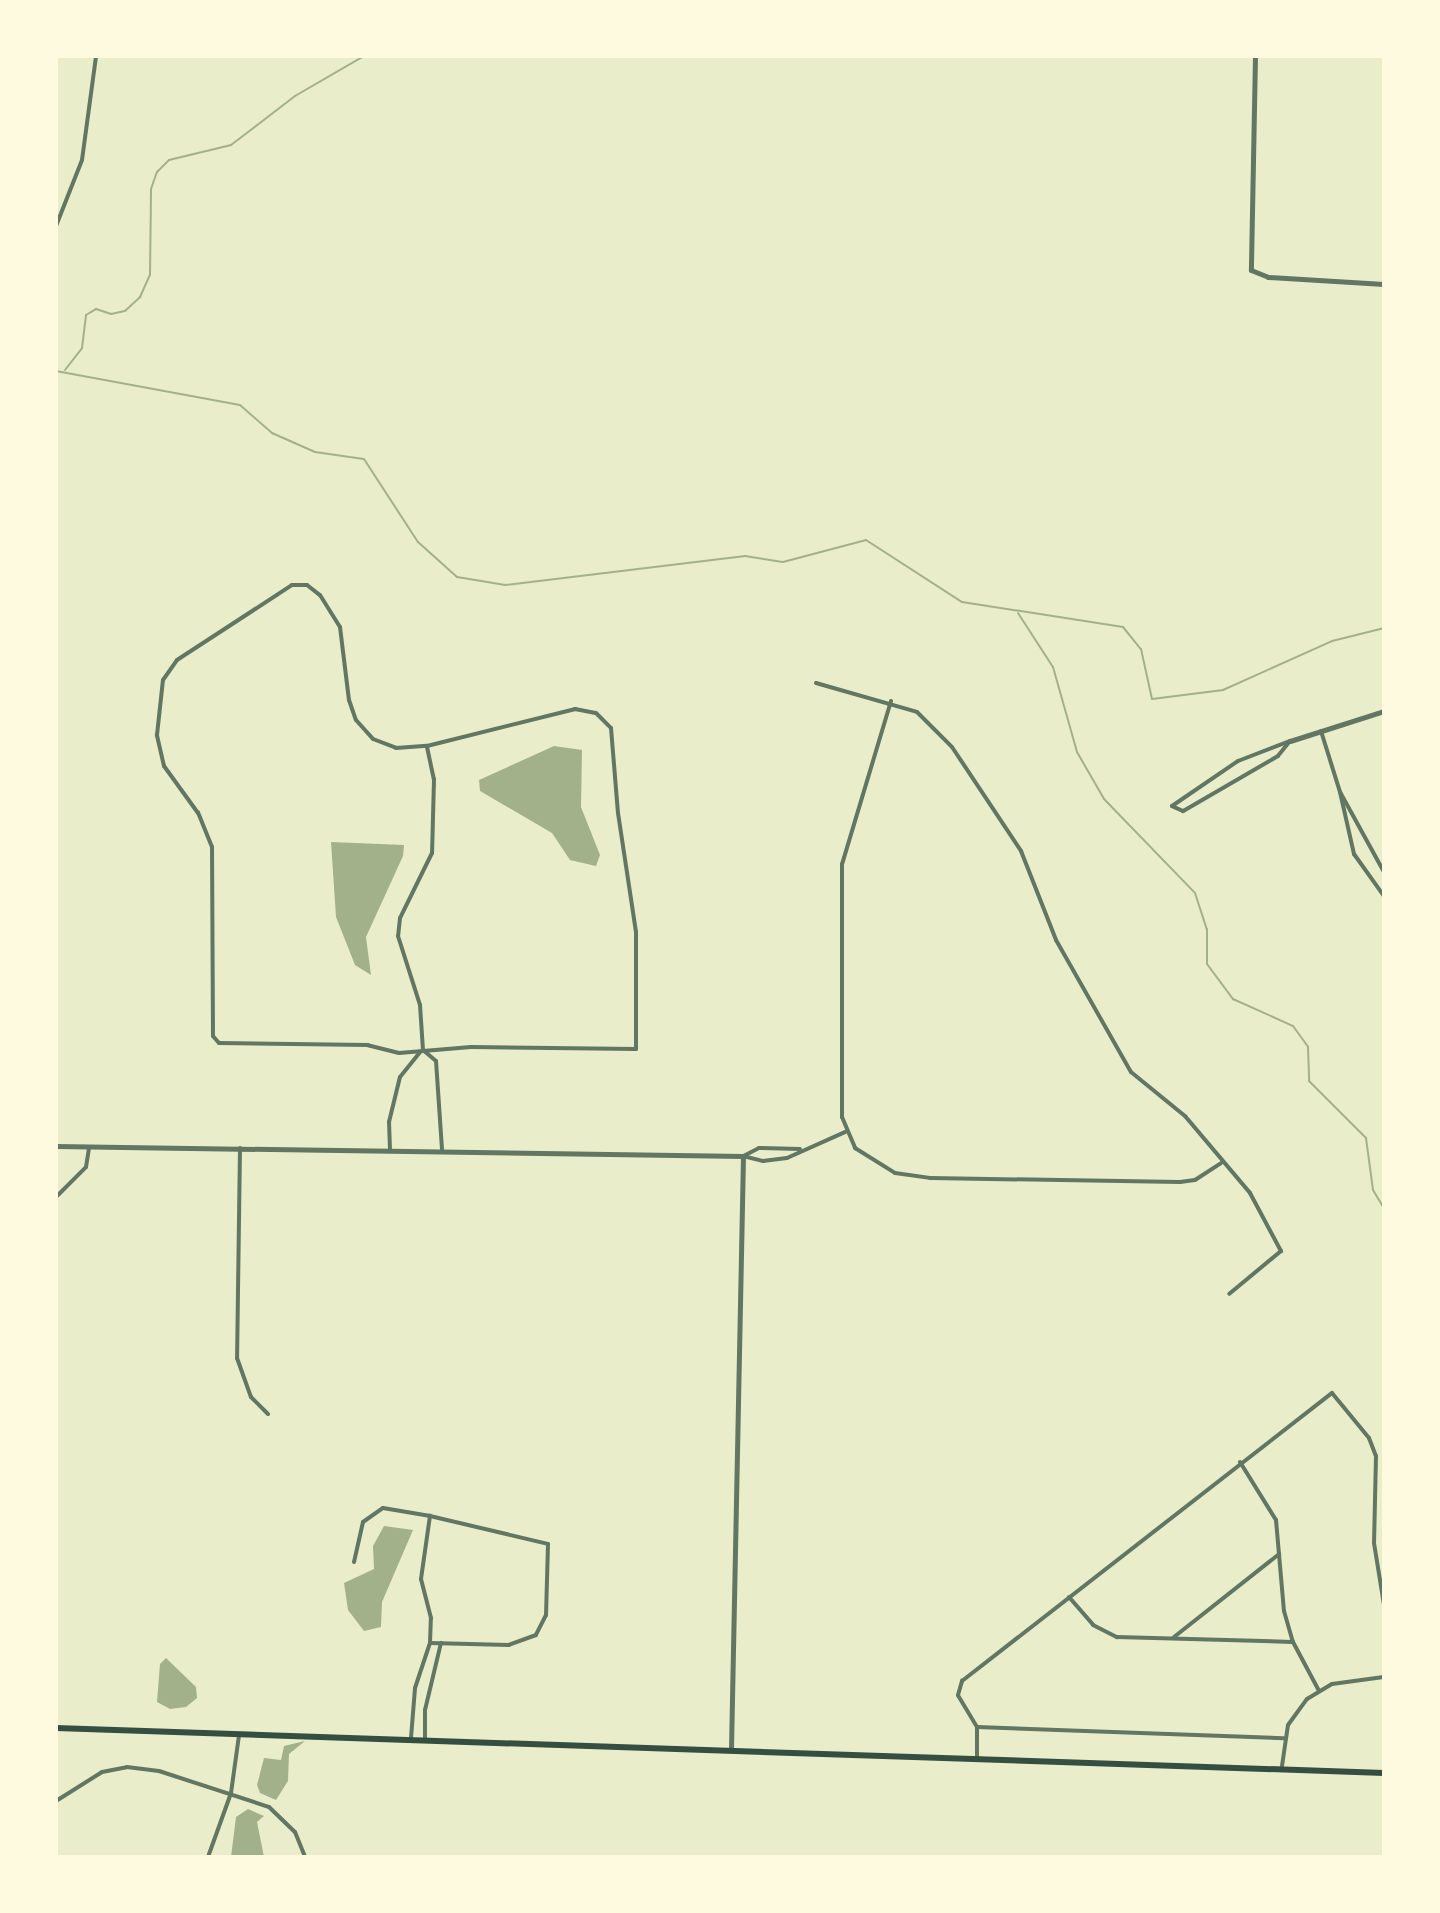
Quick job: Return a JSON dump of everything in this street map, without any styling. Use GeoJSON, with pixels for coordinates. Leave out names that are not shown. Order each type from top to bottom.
{"type":"FeatureCollection","features":[{"type":"Feature","properties":{"kind":"main road"},"geometry":{"type":"LineString","coordinates":[[56,1728],[1282,1766],[1384,1773]]}},
{"type":"Feature","properties":{"kind":"street"},"geometry":{"type":"LineString","coordinates":[[56,226],[82,160],[96,56]]}},
{"type":"Feature","properties":{"kind":"street"},"geometry":{"type":"LineString","coordinates":[[1255,56],[1247,249],[1253,272],[1384,284]]}},
{"type":"Feature","properties":{"kind":"street"},"geometry":{"type":"LineString","coordinates":[[292,585],[307,585],[340,627],[345,679],[356,720],[373,739],[396,748],[427,746],[575,709],[596,713],[611,728],[618,813],[636,932],[636,1049],[423,1050],[399,1053],[368,1045],[219,1043],[213,1036],[212,847],[198,813],[164,766],[157,735],[163,680],[177,660],[292,585]]}},
{"type":"Feature","properties":{"kind":"street"},"geometry":{"type":"LineString","coordinates":[[816,683],[891,701],[917,712],[952,747],[1021,851],[1056,940],[1131,1072],[1185,1116],[1221,1163],[1250,1193],[1281,1251],[1229,1294]]}},
{"type":"Feature","properties":{"kind":"street"},"geometry":{"type":"LineString","coordinates":[[891,701],[842,864],[845,1132],[855,1148],[882,1167],[930,1178],[1180,1182],[1195,1180],[1221,1163]]}},
{"type":"Feature","properties":{"kind":"street"},"geometry":{"type":"LineString","coordinates":[[1290,741],[1278,756],[1183,811],[1172,806],[1238,761],[1290,741],[1384,711]]}},
{"type":"Feature","properties":{"kind":"street"},"geometry":{"type":"LineString","coordinates":[[1321,731],[1340,792],[1354,854],[1384,896]]}},
{"type":"Feature","properties":{"kind":"street"},"geometry":{"type":"LineString","coordinates":[[390,1150],[389,1122],[400,1077],[423,1050],[420,1005],[398,936],[400,918],[432,853],[434,779],[427,746]]}},
{"type":"Feature","properties":{"kind":"street"},"geometry":{"type":"LineString","coordinates":[[1340,792],[1384,872]]}},
{"type":"Feature","properties":{"kind":"street"},"geometry":{"type":"LineString","coordinates":[[423,1050],[436,1061],[442,1150]]}},
{"type":"Feature","properties":{"kind":"street"},"geometry":{"type":"LineString","coordinates":[[56,1146],[743,1156],[763,1161],[787,1158],[800,1149],[845,1132]]}},
{"type":"Feature","properties":{"kind":"street"},"geometry":{"type":"LineString","coordinates":[[56,1197],[86,1167],[89,1147]]}},
{"type":"Feature","properties":{"kind":"street"},"geometry":{"type":"LineString","coordinates":[[240,1148],[237,1358],[251,1397],[268,1414]]}},
{"type":"Feature","properties":{"kind":"street"},"geometry":{"type":"LineString","coordinates":[[743,1156],[759,1148],[800,1149]]}},
{"type":"Feature","properties":{"kind":"street"},"geometry":{"type":"LineString","coordinates":[[731,1748],[743,1156]]}},
{"type":"Feature","properties":{"kind":"street"},"geometry":{"type":"LineString","coordinates":[[977,1757],[977,1727],[957,1688],[1240,1462],[1332,1393],[1369,1438],[1376,1456],[1374,1543],[1384,1605]]}},
{"type":"Feature","properties":{"kind":"street"},"geometry":{"type":"LineString","coordinates":[[1240,1462],[1269,1502],[1279,1554],[1279,1587],[1293,1642],[1319,1691]]}},
{"type":"Feature","properties":{"kind":"street"},"geometry":{"type":"LineString","coordinates":[[354,1562],[363,1522],[383,1508],[540,1540],[550,1551],[546,1615],[536,1635],[509,1645],[430,1643]]}},
{"type":"Feature","properties":{"kind":"street"},"geometry":{"type":"LineString","coordinates":[[411,1738],[415,1688],[430,1643],[431,1618],[421,1579],[430,1516]]}},
{"type":"Feature","properties":{"kind":"street"},"geometry":{"type":"LineString","coordinates":[[1173,1638],[1279,1554]]}},
{"type":"Feature","properties":{"kind":"street"},"geometry":{"type":"LineString","coordinates":[[1069,1597],[1103,1632],[1293,1642]]}},
{"type":"Feature","properties":{"kind":"street"},"geometry":{"type":"LineString","coordinates":[[425,1738],[425,1710],[441,1643]]}},
{"type":"Feature","properties":{"kind":"street"},"geometry":{"type":"LineString","coordinates":[[1282,1766],[1284,1738],[1299,1707],[1319,1691],[1340,1682],[1384,1677]]}},
{"type":"Feature","properties":{"kind":"street"},"geometry":{"type":"LineString","coordinates":[[977,1727],[1284,1738]]}},
{"type":"Feature","properties":{"kind":"street"},"geometry":{"type":"LineString","coordinates":[[208,1857],[231,1793],[239,1732]]}},
{"type":"Feature","properties":{"kind":"street"},"geometry":{"type":"LineString","coordinates":[[56,1801],[86,1778],[127,1767],[159,1771],[231,1793],[281,1816],[295,1832],[305,1857]]}},
{"type":"Feature","properties":{"kind":"shaded area"},"geometry":{"type":"Polygon","coordinates":[[[554,746],[582,750],[581,807],[600,855],[596,866],[570,860],[552,833],[480,791],[479,780],[554,746]]]}},
{"type":"Feature","properties":{"kind":"shaded area"},"geometry":{"type":"Polygon","coordinates":[[[331,842],[404,845],[403,856],[366,937],[371,975],[355,965],[336,917],[331,842]]]}},
{"type":"Feature","properties":{"kind":"shaded area"},"geometry":{"type":"Polygon","coordinates":[[[384,1526],[413,1530],[382,1602],[381,1627],[364,1631],[348,1610],[344,1583],[374,1569],[373,1546],[384,1526]]]}},
{"type":"Feature","properties":{"kind":"shaded area"},"geometry":{"type":"Polygon","coordinates":[[[166,1658],[196,1687],[197,1698],[186,1707],[170,1709],[157,1702],[160,1664],[166,1658]]]}},
{"type":"Feature","properties":{"kind":"shaded area"},"geometry":{"type":"Polygon","coordinates":[[[305,1741],[289,1754],[288,1781],[276,1800],[260,1793],[257,1785],[264,1758],[281,1760],[284,1746],[305,1741]]]}},
{"type":"Feature","properties":{"kind":"shaded area"},"geometry":{"type":"Polygon","coordinates":[[[248,1809],[264,1816],[257,1822],[264,1857],[231,1857],[236,1817],[248,1809]]]}},
{"type":"Feature","properties":{"kind":"waterway"},"geometry":{"type":"LineString","coordinates":[[65,370],[82,348],[86,315],[96,309],[111,314],[125,311],[140,297],[150,275],[151,189],[157,172],[169,160],[231,145],[295,96],[364,56]]}},
{"type":"Feature","properties":{"kind":"waterway"},"geometry":{"type":"LineString","coordinates":[[56,371],[240,405],[272,433],[315,452],[364,459],[418,542],[457,577],[505,585],[745,556],[783,562],[866,540],[962,602],[1123,627],[1141,649],[1152,699],[1223,690],[1332,641],[1384,628]]}},
{"type":"Feature","properties":{"kind":"waterway"},"geometry":{"type":"LineString","coordinates":[[1018,613],[1053,667],[1077,752],[1104,799],[1195,893],[1207,929],[1207,964],[1233,999],[1293,1026],[1308,1047],[1309,1081],[1366,1138],[1373,1190],[1384,1208]]}}]}
